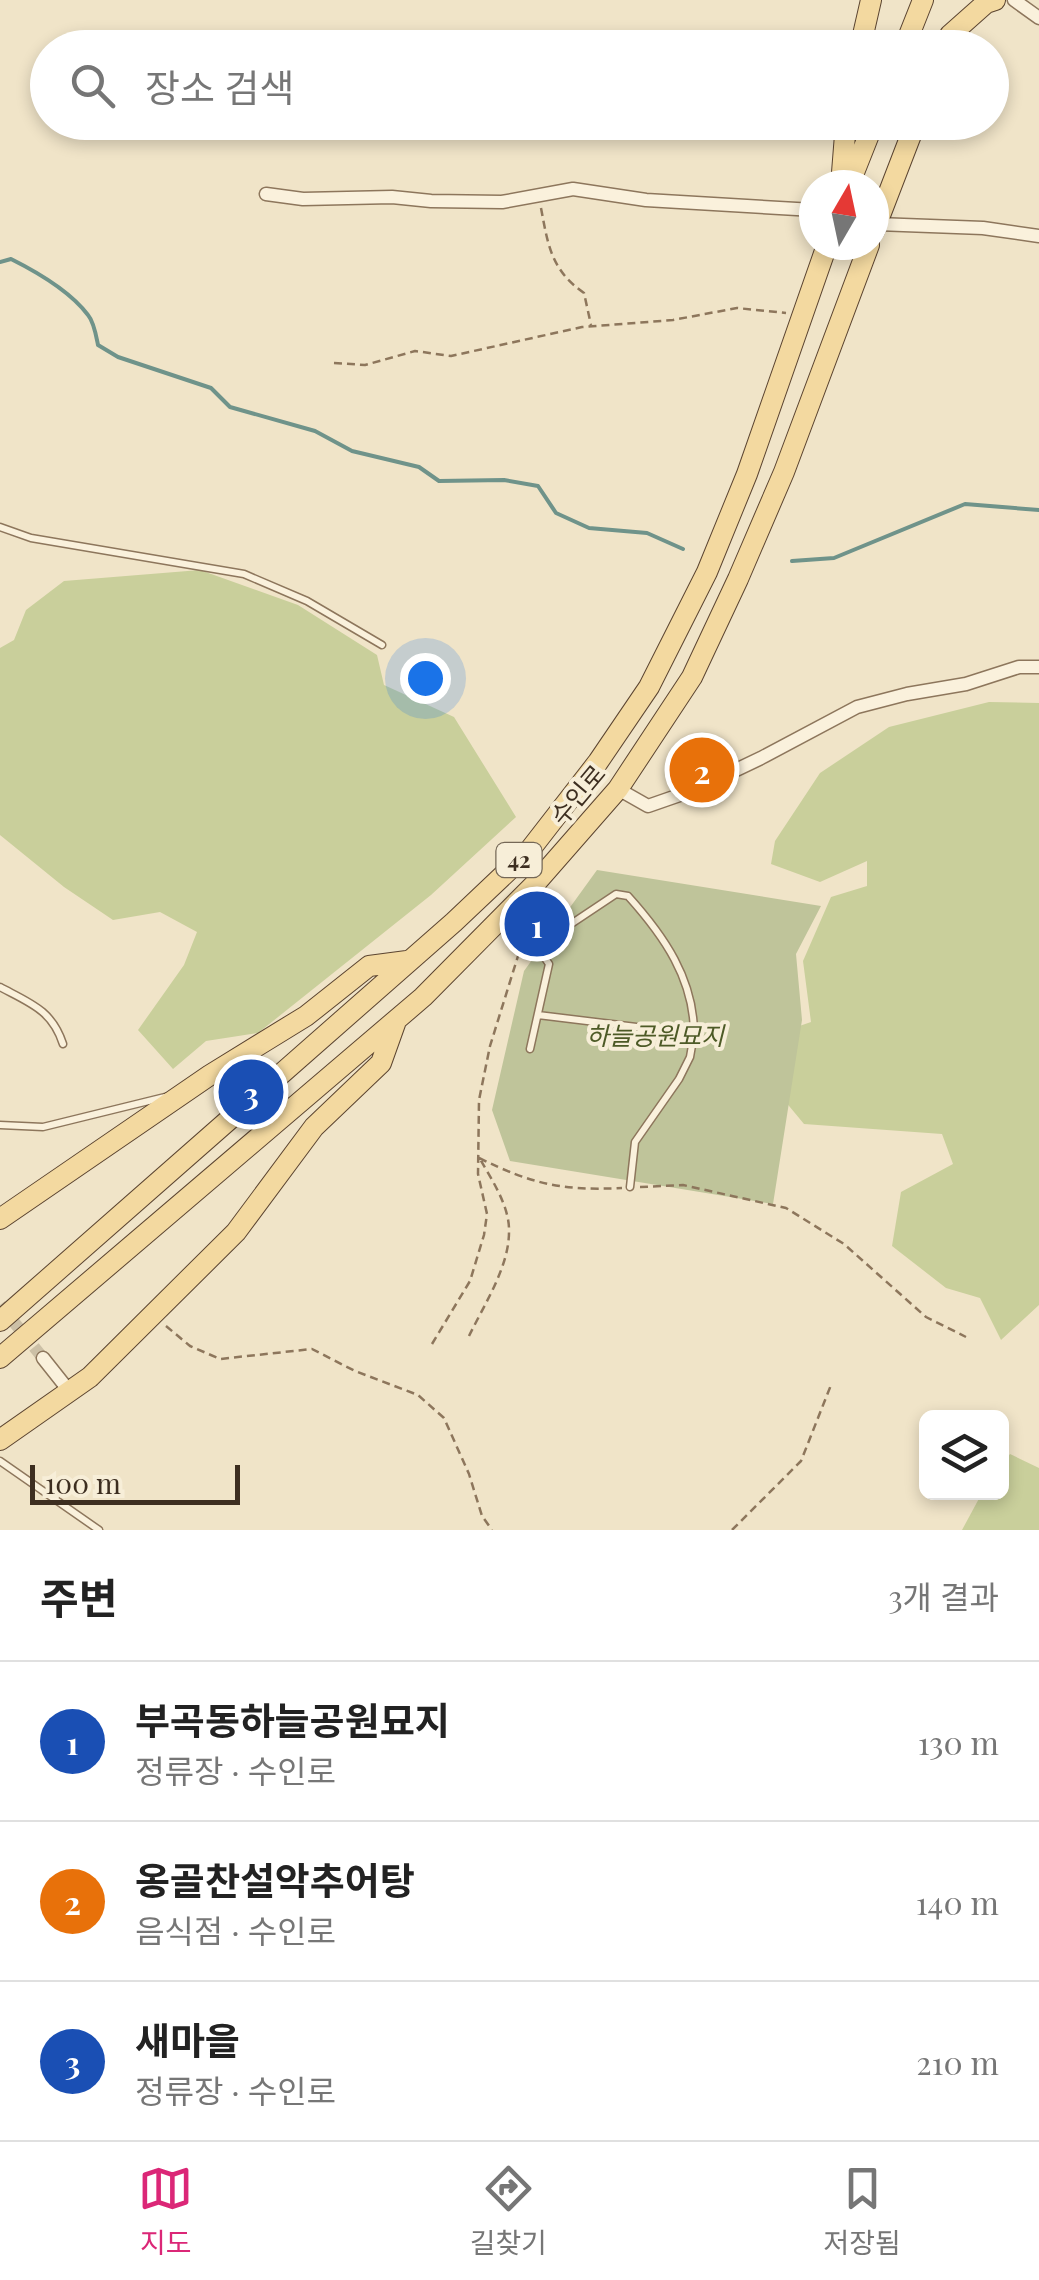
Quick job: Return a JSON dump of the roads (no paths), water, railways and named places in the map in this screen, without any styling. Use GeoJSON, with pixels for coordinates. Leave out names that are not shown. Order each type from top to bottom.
{"type":"FeatureCollection","features":[{"type":"Feature","properties":{"kind":"main road"},"geometry":{"type":"LineString","coordinates":[[864,30],[870,0]]}},
{"type":"Feature","properties":{"kind":"main road"},"geometry":{"type":"LineString","coordinates":[[911,30],[923,0]]}},
{"type":"Feature","properties":{"kind":"main road"},"geometry":{"type":"LineString","coordinates":[[952,30],[966,0]]}},
{"type":"Feature","properties":{"kind":"main road"},"geometry":{"type":"LineString","coordinates":[[958,30],[986,3],[995,0]]}},
{"type":"Feature","properties":{"kind":"main road"},"geometry":{"type":"LineString","coordinates":[[842,170],[845,140]]}},
{"type":"Feature","properties":{"kind":"main road"},"geometry":{"type":"LineString","coordinates":[[855,170],[867,140]]}},
{"type":"Feature","properties":{"kind":"main road"},"geometry":{"type":"LineString","coordinates":[[889,192],[909,140]]}},
{"type":"Feature","properties":{"kind":"main road","name":"수인로"},"geometry":{"type":"LineString","coordinates":[[0,1321],[529,851],[598,762],[650,686],[714,555],[747,474],[822,260]]}},
{"type":"Feature","properties":{"kind":"main road","name":"수인로"},"geometry":{"type":"LineString","coordinates":[[0,1358],[396,1020],[499,921],[618,789],[692,677],[738,579],[784,472],[862,260]]}},
{"type":"Feature","properties":{"kind":"main road"},"geometry":{"type":"LineString","coordinates":[[0,1220],[180,1096],[306,1016],[369,966],[409,961]]}},
{"type":"Feature","properties":{"kind":"main road"},"geometry":{"type":"LineString","coordinates":[[0,1440],[90,1377],[236,1232],[314,1127],[381,1063],[396,1020]]}},
{"type":"Feature","properties":{"kind":"street"},"geometry":{"type":"LineString","coordinates":[[1014,0],[1039,18]]}},
{"type":"Feature","properties":{"kind":"street"},"geometry":{"type":"LineString","coordinates":[[266,194],[502,202],[573,190],[646,200],[799,209]]}},
{"type":"Feature","properties":{"kind":"street"},"geometry":{"type":"LineString","coordinates":[[889,228],[983,228],[1039,236]]}},
{"type":"Feature","properties":{"kind":"street"},"geometry":{"type":"LineString","coordinates":[[618,789],[648,806],[694,790],[857,707],[966,684],[1019,667],[1039,667]]}},
{"type":"Feature","properties":{"kind":"street"},"geometry":{"type":"LineString","coordinates":[[43,1358],[70,1392]]}},
{"type":"Feature","properties":{"kind":"lane"},"geometry":{"type":"LineString","coordinates":[[0,528],[31,538],[244,574],[307,601],[382,645]]}},
{"type":"Feature","properties":{"kind":"lane"},"geometry":{"type":"LineString","coordinates":[[565,928],[616,894],[628,896],[684,974],[694,1012],[690,1057],[636,1142],[630,1187]]}},
{"type":"Feature","properties":{"kind":"lane"},"geometry":{"type":"LineString","coordinates":[[499,921],[521,945],[542,954],[549,964],[530,1048]]}},
{"type":"Feature","properties":{"kind":"lane"},"geometry":{"type":"LineString","coordinates":[[0,987],[56,1022],[63,1044]]}},
{"type":"Feature","properties":{"kind":"lane"},"geometry":{"type":"LineString","coordinates":[[538,1015],[694,1034]]}},
{"type":"Feature","properties":{"kind":"lane"},"geometry":{"type":"LineString","coordinates":[[0,1125],[42,1127],[161,1096],[180,1096]]}},
{"type":"Feature","properties":{"kind":"lane"},"geometry":{"type":"LineString","coordinates":[[0,1461],[99,1530]]}},
{"type":"Feature","properties":{"kind":"waterway"},"geometry":{"type":"LineString","coordinates":[[0,262],[11,259],[72,298],[90,318],[98,345],[118,357],[211,388],[230,407],[315,431],[352,451],[419,467],[439,481],[504,480],[538,486],[556,513],[589,528],[647,533],[683,549]]}},
{"type":"Feature","properties":{"kind":"waterway"},"geometry":{"type":"LineString","coordinates":[[792,561],[834,558],[965,504],[1039,510]]}},
{"type":"Feature","properties":{"kind":"tunnel"},"geometry":{"type":"LineString","coordinates":[[0,1305],[43,1358]]}},
{"type":"Feature","properties":{"kind":"place","name":"옹골찬설악추어탕"},"geometry":{"type":"Point","coordinates":[702,770]}},
{"type":"Feature","properties":{"kind":"place","name":"부곡동하늘공원묘지"},"geometry":{"type":"Point","coordinates":[537,924]}},
{"type":"Feature","properties":{"kind":"place","name":"새마을"},"geometry":{"type":"Point","coordinates":[251,1092]}},
{"type":"Feature","properties":{"kind":"park label","name":"하늘공원묘지"},"geometry":{"type":"Point","coordinates":[655,1036]}}]}
